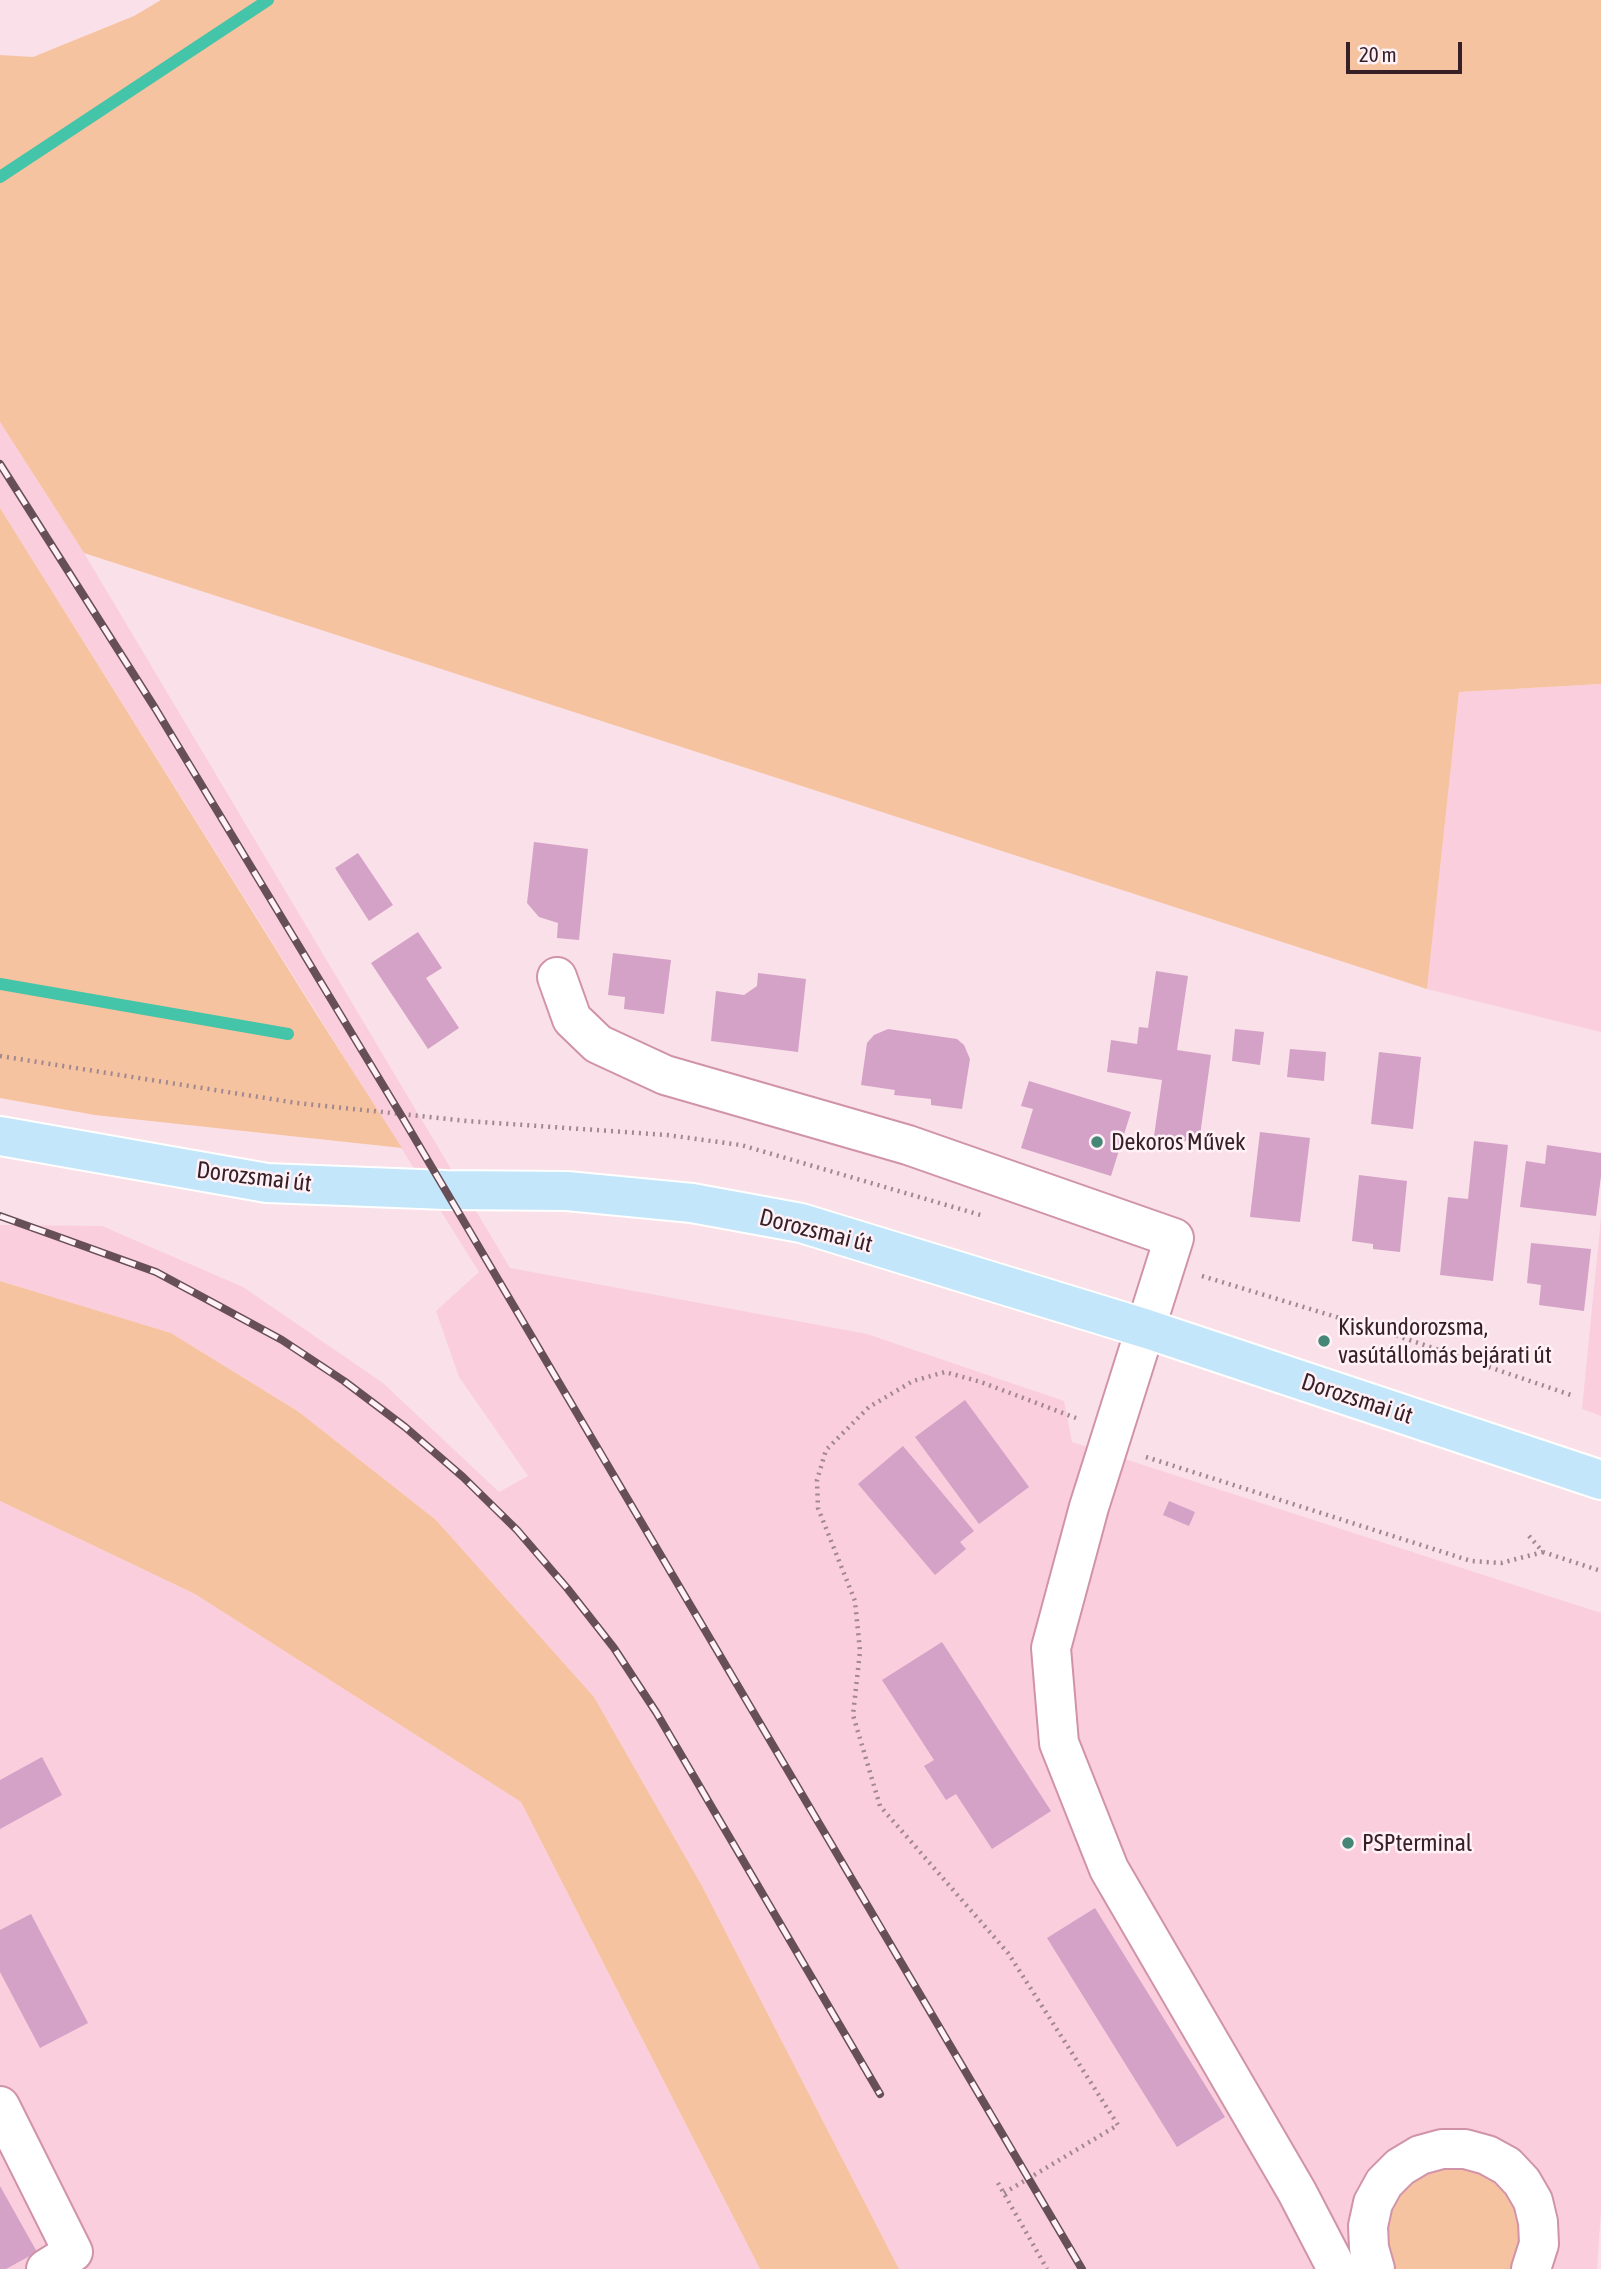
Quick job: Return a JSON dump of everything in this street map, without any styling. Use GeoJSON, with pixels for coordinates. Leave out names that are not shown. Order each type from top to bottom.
{"type":"FeatureCollection","features":[{"type":"Feature","properties":{"kind":"main road","name":"Dorozsmai út"},"geometry":{"type":"LineString","coordinates":[[0,1136],[267,1183],[446,1191],[567,1191],[692,1203],[801,1223],[1147,1329],[1601,1480]]}},
{"type":"Feature","properties":{"kind":"lane"},"geometry":{"type":"LineString","coordinates":[[557,977],[572,1019],[598,1044],[666,1075],[908,1145],[1174,1238],[1110,1438],[1051,1648],[1059,1744],[1109,1869],[1337,2269]]}},
{"type":"Feature","properties":{"kind":"lane"},"geometry":{"type":"LineString","coordinates":[[0,2106],[73,2252],[46,2269]]}},
{"type":"Feature","properties":{"kind":"lane"},"geometry":{"type":"LineString","coordinates":[[1375,2269],[1368,2248],[1368,2226],[1373,2203],[1384,2183],[1400,2167],[1420,2155],[1442,2149],[1465,2149],[1487,2155],[1507,2166],[1522,2182],[1533,2201],[1538,2222],[1539,2244],[1531,2269]]}},
{"type":"Feature","properties":{"kind":"lane"},"geometry":{"type":"LineString","coordinates":[[1313,2223],[1368,2226]]}},
{"type":"Feature","properties":{"kind":"path"},"geometry":{"type":"LineString","coordinates":[[0,1056],[297,1103],[441,1118],[667,1135],[741,1144],[987,1217]]}},
{"type":"Feature","properties":{"kind":"path"},"geometry":{"type":"LineString","coordinates":[[1165,1266],[1392,1334],[1571,1395]]}},
{"type":"Feature","properties":{"kind":"path"},"geometry":{"type":"LineString","coordinates":[[1004,2193],[1118,2125],[1007,1953],[880,1806],[853,1716],[860,1651],[855,1601],[818,1508],[817,1480],[826,1450],[869,1407],[913,1381],[945,1372],[981,1382],[1110,1438],[1471,1561],[1501,1563],[1543,1552]]}},
{"type":"Feature","properties":{"kind":"path"},"geometry":{"type":"LineString","coordinates":[[1529,1536],[1543,1552],[1601,1571]]}},
{"type":"Feature","properties":{"kind":"path"},"geometry":{"type":"LineString","coordinates":[[998,2183],[1047,2269]]}},
{"type":"Feature","properties":{"kind":"shaded area"},"geometry":{"type":"Polygon","coordinates":[[[161,0],[1601,0],[1601,684],[1459,692],[1427,989],[84,553],[0,422],[0,55],[33,57],[134,16],[161,0]]]}},
{"type":"Feature","properties":{"kind":"shaded area"},"geometry":{"type":"Polygon","coordinates":[[[0,422],[84,553],[510,1268],[867,1334],[1064,1401],[1072,1442],[1601,1613],[1601,2210],[1597,2269],[899,2269],[702,1886],[594,1697],[436,1520],[299,1412],[171,1333],[0,1281],[0,1225],[102,1226],[243,1287],[383,1383],[499,1492],[528,1476],[459,1377],[436,1311],[479,1272],[0,508],[0,422]]]}},
{"type":"Feature","properties":{"kind":"shaded area"},"geometry":{"type":"Polygon","coordinates":[[[0,508],[402,1148],[95,1115],[0,1098],[0,508]]]}},
{"type":"Feature","properties":{"kind":"shaded area"},"geometry":{"type":"Polygon","coordinates":[[[1601,684],[1601,1032],[1427,989],[1459,692],[1601,684]]]}},
{"type":"Feature","properties":{"kind":"shaded area"},"geometry":{"type":"Polygon","coordinates":[[[1601,1218],[1601,1416],[1582,1409],[1601,1218]]]}},
{"type":"Feature","properties":{"kind":"shaded area"},"geometry":{"type":"Polygon","coordinates":[[[0,1281],[171,1333],[299,1412],[436,1520],[594,1697],[702,1886],[899,2269],[760,2269],[521,1802],[195,1594],[0,1501],[0,1281]]]}},
{"type":"Feature","properties":{"kind":"shaded area"},"geometry":{"type":"Polygon","coordinates":[[[0,1501],[195,1594],[521,1802],[760,2269],[0,2269],[0,1501]]]}},
{"type":"Feature","properties":{"kind":"shaded area"},"geometry":{"type":"Polygon","coordinates":[[[1432,2168],[1471,2168],[1488,2175],[1503,2187],[1520,2218],[1518,2255],[1511,2269],[1394,2269],[1385,2246],[1389,2207],[1399,2190],[1432,2168]]]}},
{"type":"Feature","properties":{"kind":"building"},"geometry":{"type":"Polygon","coordinates":[[[534,842],[588,849],[579,940],[557,938],[558,923],[539,917],[527,903],[534,842]]]}},
{"type":"Feature","properties":{"kind":"building"},"geometry":{"type":"Polygon","coordinates":[[[358,853],[393,905],[369,921],[335,868],[358,853]]]}},
{"type":"Feature","properties":{"kind":"building"},"geometry":{"type":"Polygon","coordinates":[[[418,932],[442,968],[426,978],[459,1028],[428,1049],[371,963],[418,932]]]}},
{"type":"Feature","properties":{"kind":"building"},"geometry":{"type":"Polygon","coordinates":[[[613,953],[671,960],[664,1014],[624,1009],[625,997],[608,995],[613,953]]]}},
{"type":"Feature","properties":{"kind":"building"},"geometry":{"type":"Polygon","coordinates":[[[1156,971],[1188,976],[1177,1050],[1211,1055],[1199,1143],[1154,1136],[1162,1080],[1107,1072],[1111,1040],[1137,1044],[1139,1027],[1148,1028],[1156,971]]]}},
{"type":"Feature","properties":{"kind":"building"},"geometry":{"type":"Polygon","coordinates":[[[758,973],[806,979],[798,1052],[711,1041],[716,991],[744,995],[757,986],[758,973]]]}},
{"type":"Feature","properties":{"kind":"building"},"geometry":{"type":"Polygon","coordinates":[[[888,1029],[957,1039],[964,1045],[970,1059],[962,1109],[931,1105],[931,1099],[894,1095],[895,1090],[861,1085],[867,1043],[874,1035],[888,1029]]]}},
{"type":"Feature","properties":{"kind":"building"},"geometry":{"type":"Polygon","coordinates":[[[1235,1029],[1264,1032],[1260,1065],[1232,1061],[1235,1029]]]}},
{"type":"Feature","properties":{"kind":"building"},"geometry":{"type":"Polygon","coordinates":[[[1290,1049],[1326,1052],[1324,1081],[1287,1077],[1290,1049]]]}},
{"type":"Feature","properties":{"kind":"building"},"geometry":{"type":"Polygon","coordinates":[[[1379,1052],[1421,1057],[1413,1129],[1371,1124],[1379,1052]]]}},
{"type":"Feature","properties":{"kind":"building"},"geometry":{"type":"Polygon","coordinates":[[[1029,1081],[1131,1112],[1111,1176],[1021,1148],[1033,1109],[1021,1106],[1029,1081]]]}},
{"type":"Feature","properties":{"kind":"building"},"geometry":{"type":"Polygon","coordinates":[[[1260,1132],[1310,1138],[1300,1222],[1250,1217],[1260,1132]]]}},
{"type":"Feature","properties":{"kind":"building"},"geometry":{"type":"Polygon","coordinates":[[[1474,1141],[1508,1145],[1493,1281],[1440,1275],[1448,1197],[1468,1199],[1474,1141]]]}},
{"type":"Feature","properties":{"kind":"building"},"geometry":{"type":"Polygon","coordinates":[[[1547,1145],[1601,1153],[1596,1216],[1520,1207],[1526,1161],[1545,1164],[1547,1145]]]}},
{"type":"Feature","properties":{"kind":"building"},"geometry":{"type":"Polygon","coordinates":[[[1359,1175],[1407,1181],[1400,1252],[1373,1249],[1373,1244],[1352,1241],[1359,1175]]]}},
{"type":"Feature","properties":{"kind":"building"},"geometry":{"type":"Polygon","coordinates":[[[1531,1243],[1591,1249],[1584,1311],[1539,1305],[1541,1285],[1527,1283],[1531,1243]]]}},
{"type":"Feature","properties":{"kind":"building"},"geometry":{"type":"Polygon","coordinates":[[[965,1400],[1029,1487],[979,1524],[915,1437],[965,1400]]]}},
{"type":"Feature","properties":{"kind":"building"},"geometry":{"type":"Polygon","coordinates":[[[903,1446],[974,1531],[960,1542],[966,1549],[935,1575],[858,1484],[903,1446]]]}},
{"type":"Feature","properties":{"kind":"building"},"geometry":{"type":"Polygon","coordinates":[[[1169,1501],[1195,1512],[1189,1526],[1163,1515],[1169,1501]]]}},
{"type":"Feature","properties":{"kind":"building"},"geometry":{"type":"Polygon","coordinates":[[[942,1642],[1051,1811],[992,1849],[956,1794],[946,1800],[924,1766],[934,1760],[882,1680],[942,1642]]]}},
{"type":"Feature","properties":{"kind":"building"},"geometry":{"type":"Polygon","coordinates":[[[42,1757],[62,1795],[0,1829],[0,1780],[42,1757]]]}},
{"type":"Feature","properties":{"kind":"building"},"geometry":{"type":"Polygon","coordinates":[[[1095,1908],[1225,2117],[1177,2147],[1047,1938],[1095,1908]]]}},
{"type":"Feature","properties":{"kind":"building"},"geometry":{"type":"Polygon","coordinates":[[[31,1914],[88,2023],[40,2048],[0,1972],[0,1930],[31,1914]]]}},
{"type":"Feature","properties":{"kind":"building"},"geometry":{"type":"Polygon","coordinates":[[[0,2186],[37,2252],[6,2269],[0,2269],[0,2186]]]}},
{"type":"Feature","properties":{"kind":"waterway"},"geometry":{"type":"LineString","coordinates":[[0,177],[268,0]]}},
{"type":"Feature","properties":{"kind":"waterway"},"geometry":{"type":"LineString","coordinates":[[0,984],[288,1034]]}},
{"type":"Feature","properties":{"kind":"railway"},"geometry":{"type":"LineString","coordinates":[[0,464],[155,708],[401,1115],[1082,2269]]}},
{"type":"Feature","properties":{"kind":"railway"},"geometry":{"type":"LineString","coordinates":[[0,1216],[156,1272],[282,1340],[344,1381],[405,1427],[463,1477],[517,1530],[614,1648],[656,1712],[880,2094]]}},
{"type":"Feature","properties":{"kind":"place","name":"Dekoros Művek"},"geometry":{"type":"Point","coordinates":[1097,1142]}},
{"type":"Feature","properties":{"kind":"place","name":"Kiskundorozsma, vasútállomás bejárati út"},"geometry":{"type":"Point","coordinates":[1324,1341]}},
{"type":"Feature","properties":{"kind":"place","name":"PSPterminal"},"geometry":{"type":"Point","coordinates":[1348,1843]}}]}
